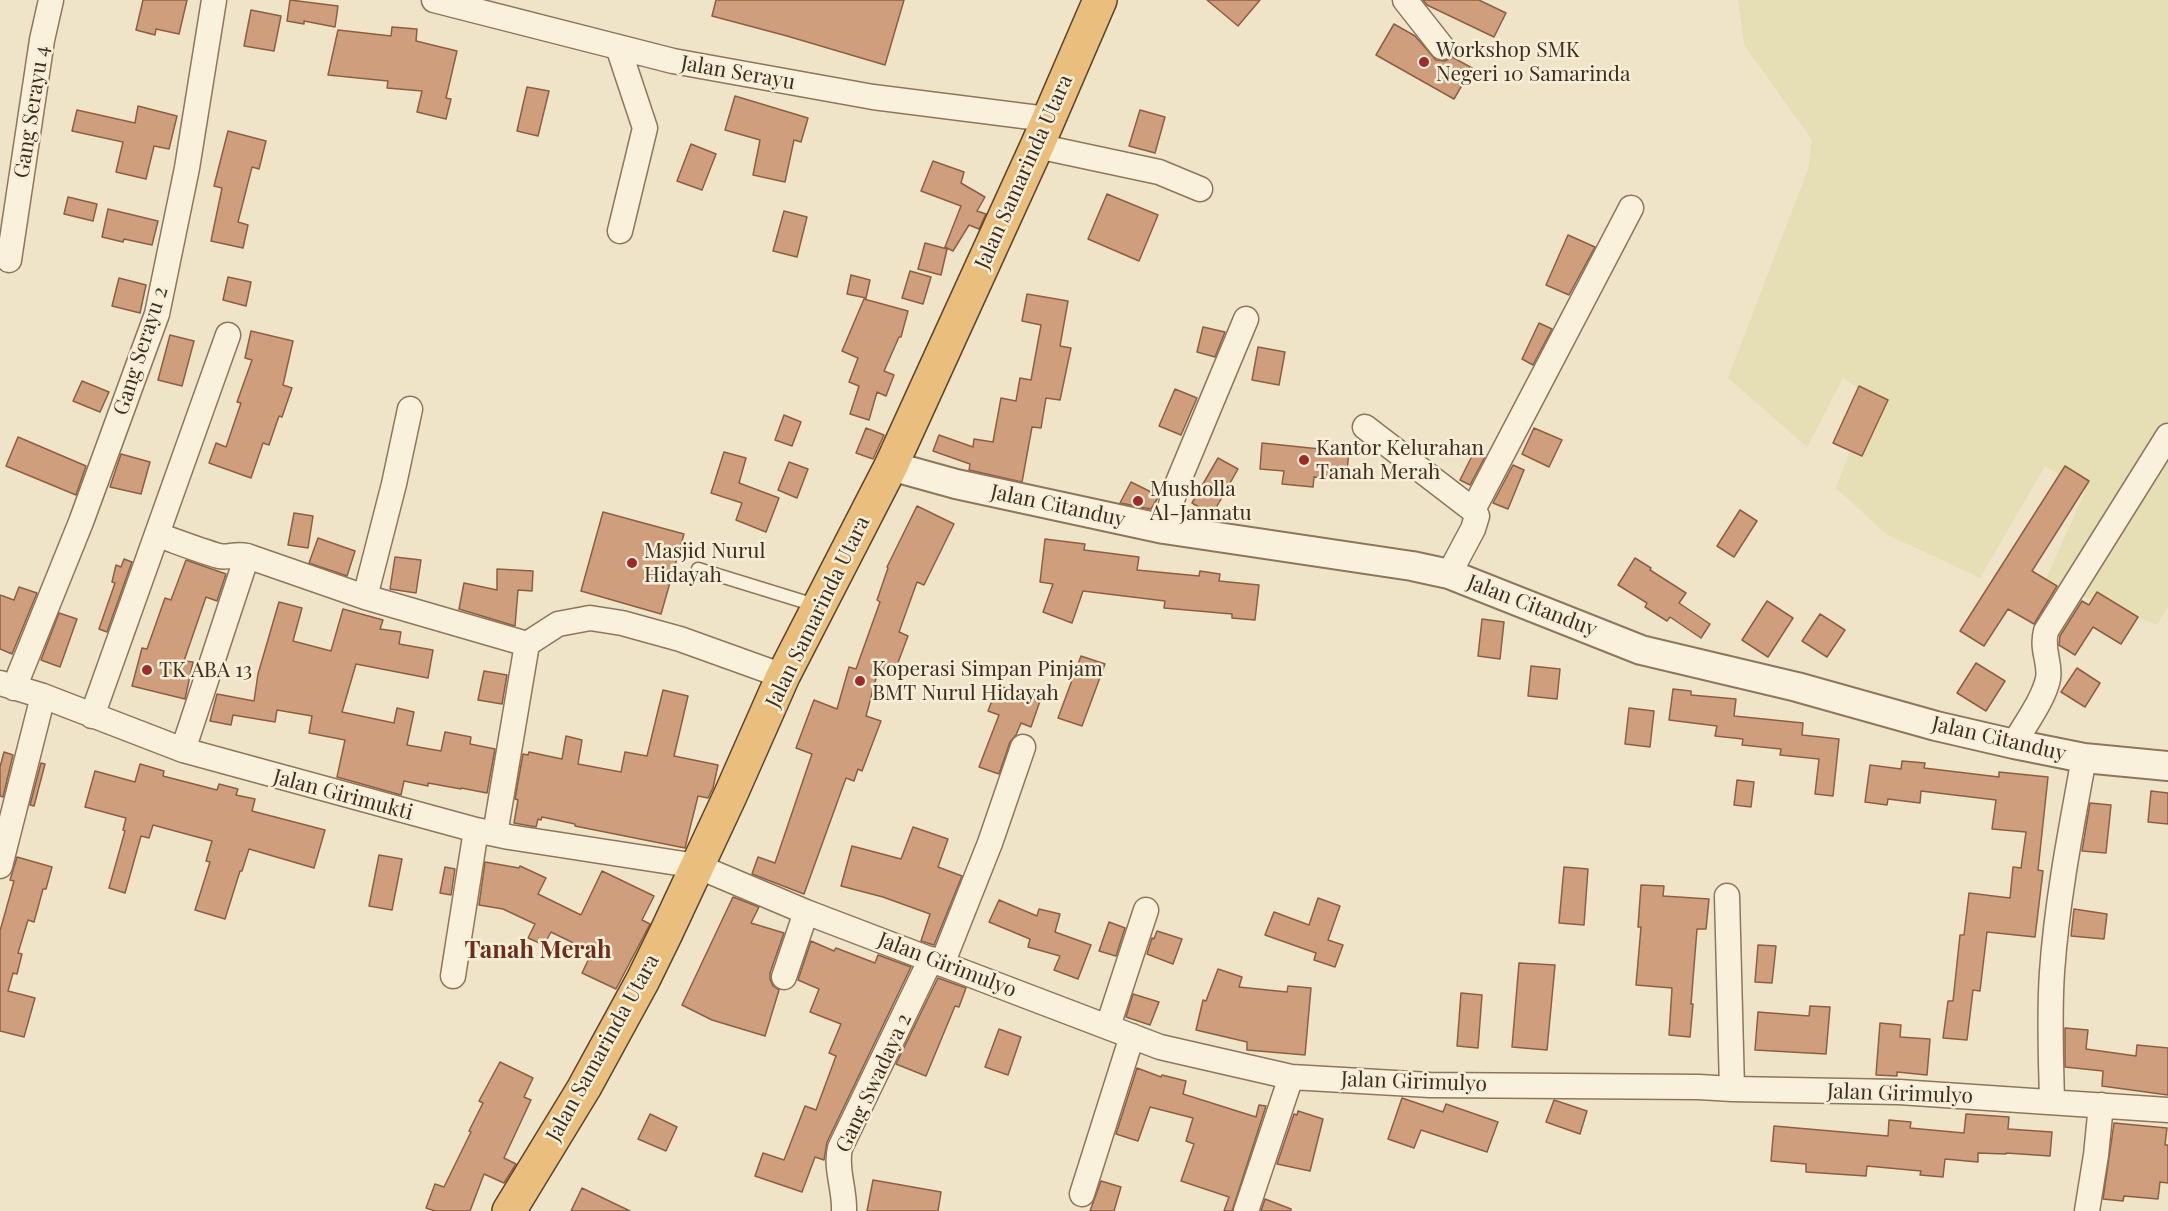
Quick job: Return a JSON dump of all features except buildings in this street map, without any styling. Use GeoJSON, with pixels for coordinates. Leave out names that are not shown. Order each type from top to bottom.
{"type":"FeatureCollection","features":[{"type":"Feature","properties":{"kind":"highway","name":"Jalan Samarinda Utara"},"geometry":{"type":"LineString","coordinates":[[510,1211],[584,1088],[643,980],[730,796],[783,676],[891,466],[1100,0]]}},
{"type":"Feature","properties":{"kind":"street","name":"Gang Serayu 4"},"geometry":{"type":"LineString","coordinates":[[9,260],[42,40],[51,0]]}},
{"type":"Feature","properties":{"kind":"street","name":"Gang Serayu 2"},"geometry":{"type":"LineString","coordinates":[[7,685],[81,522],[157,314],[187,168],[214,0]]}},
{"type":"Feature","properties":{"kind":"street","name":"Jalan Serayu"},"geometry":{"type":"LineString","coordinates":[[434,0],[673,61],[873,97],[1042,133],[1159,171],[1200,189]]}},
{"type":"Feature","properties":{"kind":"street"},"geometry":{"type":"LineString","coordinates":[[1405,0],[1442,47]]}},
{"type":"Feature","properties":{"kind":"street"},"geometry":{"type":"LineString","coordinates":[[618,47],[645,128],[620,231]]}},
{"type":"Feature","properties":{"kind":"street"},"geometry":{"type":"LineString","coordinates":[[1473,510],[1631,208]]}},
{"type":"Feature","properties":{"kind":"street"},"geometry":{"type":"LineString","coordinates":[[1164,529],[1176,487],[1246,320]]}},
{"type":"Feature","properties":{"kind":"street"},"geometry":{"type":"LineString","coordinates":[[92,716],[228,335]]}},
{"type":"Feature","properties":{"kind":"street"},"geometry":{"type":"LineString","coordinates":[[365,597],[394,484],[410,409]]}},
{"type":"Feature","properties":{"kind":"street"},"geometry":{"type":"LineString","coordinates":[[1365,427],[1473,510],[1477,516],[1449,574]]}},
{"type":"Feature","properties":{"kind":"street"},"geometry":{"type":"LineString","coordinates":[[2014,744],[2048,680],[2048,664],[2043,642],[2046,632],[2168,436]]}},
{"type":"Feature","properties":{"kind":"street","name":"Jalan Citanduy"},"geometry":{"type":"LineString","coordinates":[[891,466],[956,484],[1164,529],[1412,566],[1449,574],[1641,650],[1797,687],[1936,726],[2014,744],[2084,758],[2168,766]]}},
{"type":"Feature","properties":{"kind":"street"},"geometry":{"type":"LineString","coordinates":[[158,535],[219,556],[237,554],[247,556],[365,597],[527,644]]}},
{"type":"Feature","properties":{"kind":"street"},"geometry":{"type":"LineString","coordinates":[[183,750],[247,556]]}},
{"type":"Feature","properties":{"kind":"street"},"geometry":{"type":"LineString","coordinates":[[453,976],[527,644],[558,624],[590,618],[622,623],[680,639],[783,676]]}},
{"type":"Feature","properties":{"kind":"street","name":"Jalan Girimukti"},"geometry":{"type":"LineString","coordinates":[[7,685],[43,696],[183,750],[485,832],[697,866]]}},
{"type":"Feature","properties":{"kind":"street"},"geometry":{"type":"LineString","coordinates":[[0,866],[43,696]]}},
{"type":"Feature","properties":{"kind":"street","name":"Gang Swadaya 2"},"geometry":{"type":"LineString","coordinates":[[844,1211],[843,1186],[838,1166],[840,1149],[937,961],[990,843],[1023,747]]}},
{"type":"Feature","properties":{"kind":"street"},"geometry":{"type":"LineString","coordinates":[[2052,1101],[2050,1023],[2052,973],[2062,878],[2084,758]]}},
{"type":"Feature","properties":{"kind":"street","name":"Jalan Girimulyo"},"geometry":{"type":"LineString","coordinates":[[697,866],[806,912],[1160,1047],[1291,1077],[1430,1085],[1699,1087],[1899,1092],[2168,1110]]}},
{"type":"Feature","properties":{"kind":"street"},"geometry":{"type":"LineString","coordinates":[[1727,896],[1732,1089]]}},
{"type":"Feature","properties":{"kind":"street"},"geometry":{"type":"LineString","coordinates":[[1108,1026],[1146,910]]}},
{"type":"Feature","properties":{"kind":"street"},"geometry":{"type":"LineString","coordinates":[[784,977],[806,912]]}},
{"type":"Feature","properties":{"kind":"street"},"geometry":{"type":"LineString","coordinates":[[1082,1194],[1132,1036]]}},
{"type":"Feature","properties":{"kind":"street"},"geometry":{"type":"LineString","coordinates":[[1246,1211],[1291,1077]]}},
{"type":"Feature","properties":{"kind":"street"},"geometry":{"type":"LineString","coordinates":[[2087,1211],[2101,1105]]}},
{"type":"Feature","properties":{"kind":"lane"},"geometry":{"type":"LineString","coordinates":[[698,569],[819,606]]}},
{"type":"Feature","properties":{"kind":"shaded area"},"geometry":{"type":"Polygon","coordinates":[[[1738,0],[2168,0],[2168,607],[2157,625],[2045,581],[2085,492],[2045,466],[1980,578],[1886,534],[1836,488],[1870,396],[1843,378],[1807,447],[1728,378],[1808,169],[1812,140],[1744,45],[1738,0]]]}},
{"type":"Feature","properties":{"kind":"place","name":"Workshop SMK Negeri 10 Samarinda"},"geometry":{"type":"Point","coordinates":[1424,62]}},
{"type":"Feature","properties":{"kind":"place","name":"Kantor Kelurahan Tanah Merah"},"geometry":{"type":"Point","coordinates":[1304,460]}},
{"type":"Feature","properties":{"kind":"place","name":"Musholla Al-Jannatu"},"geometry":{"type":"Point","coordinates":[1138,501]}},
{"type":"Feature","properties":{"kind":"place","name":"Masjid Nurul Hidayah"},"geometry":{"type":"Point","coordinates":[632,563]}},
{"type":"Feature","properties":{"kind":"place","name":"TK ABA 13"},"geometry":{"type":"Point","coordinates":[147,670]}},
{"type":"Feature","properties":{"kind":"place","name":"Koperasi Simpan Pinjam BMT Nurul Hidayah"},"geometry":{"type":"Point","coordinates":[860,681]}},
{"type":"Feature","properties":{"kind":"district","name":"Tanah Merah"},"geometry":{"type":"Point","coordinates":[538,951]}}]}
